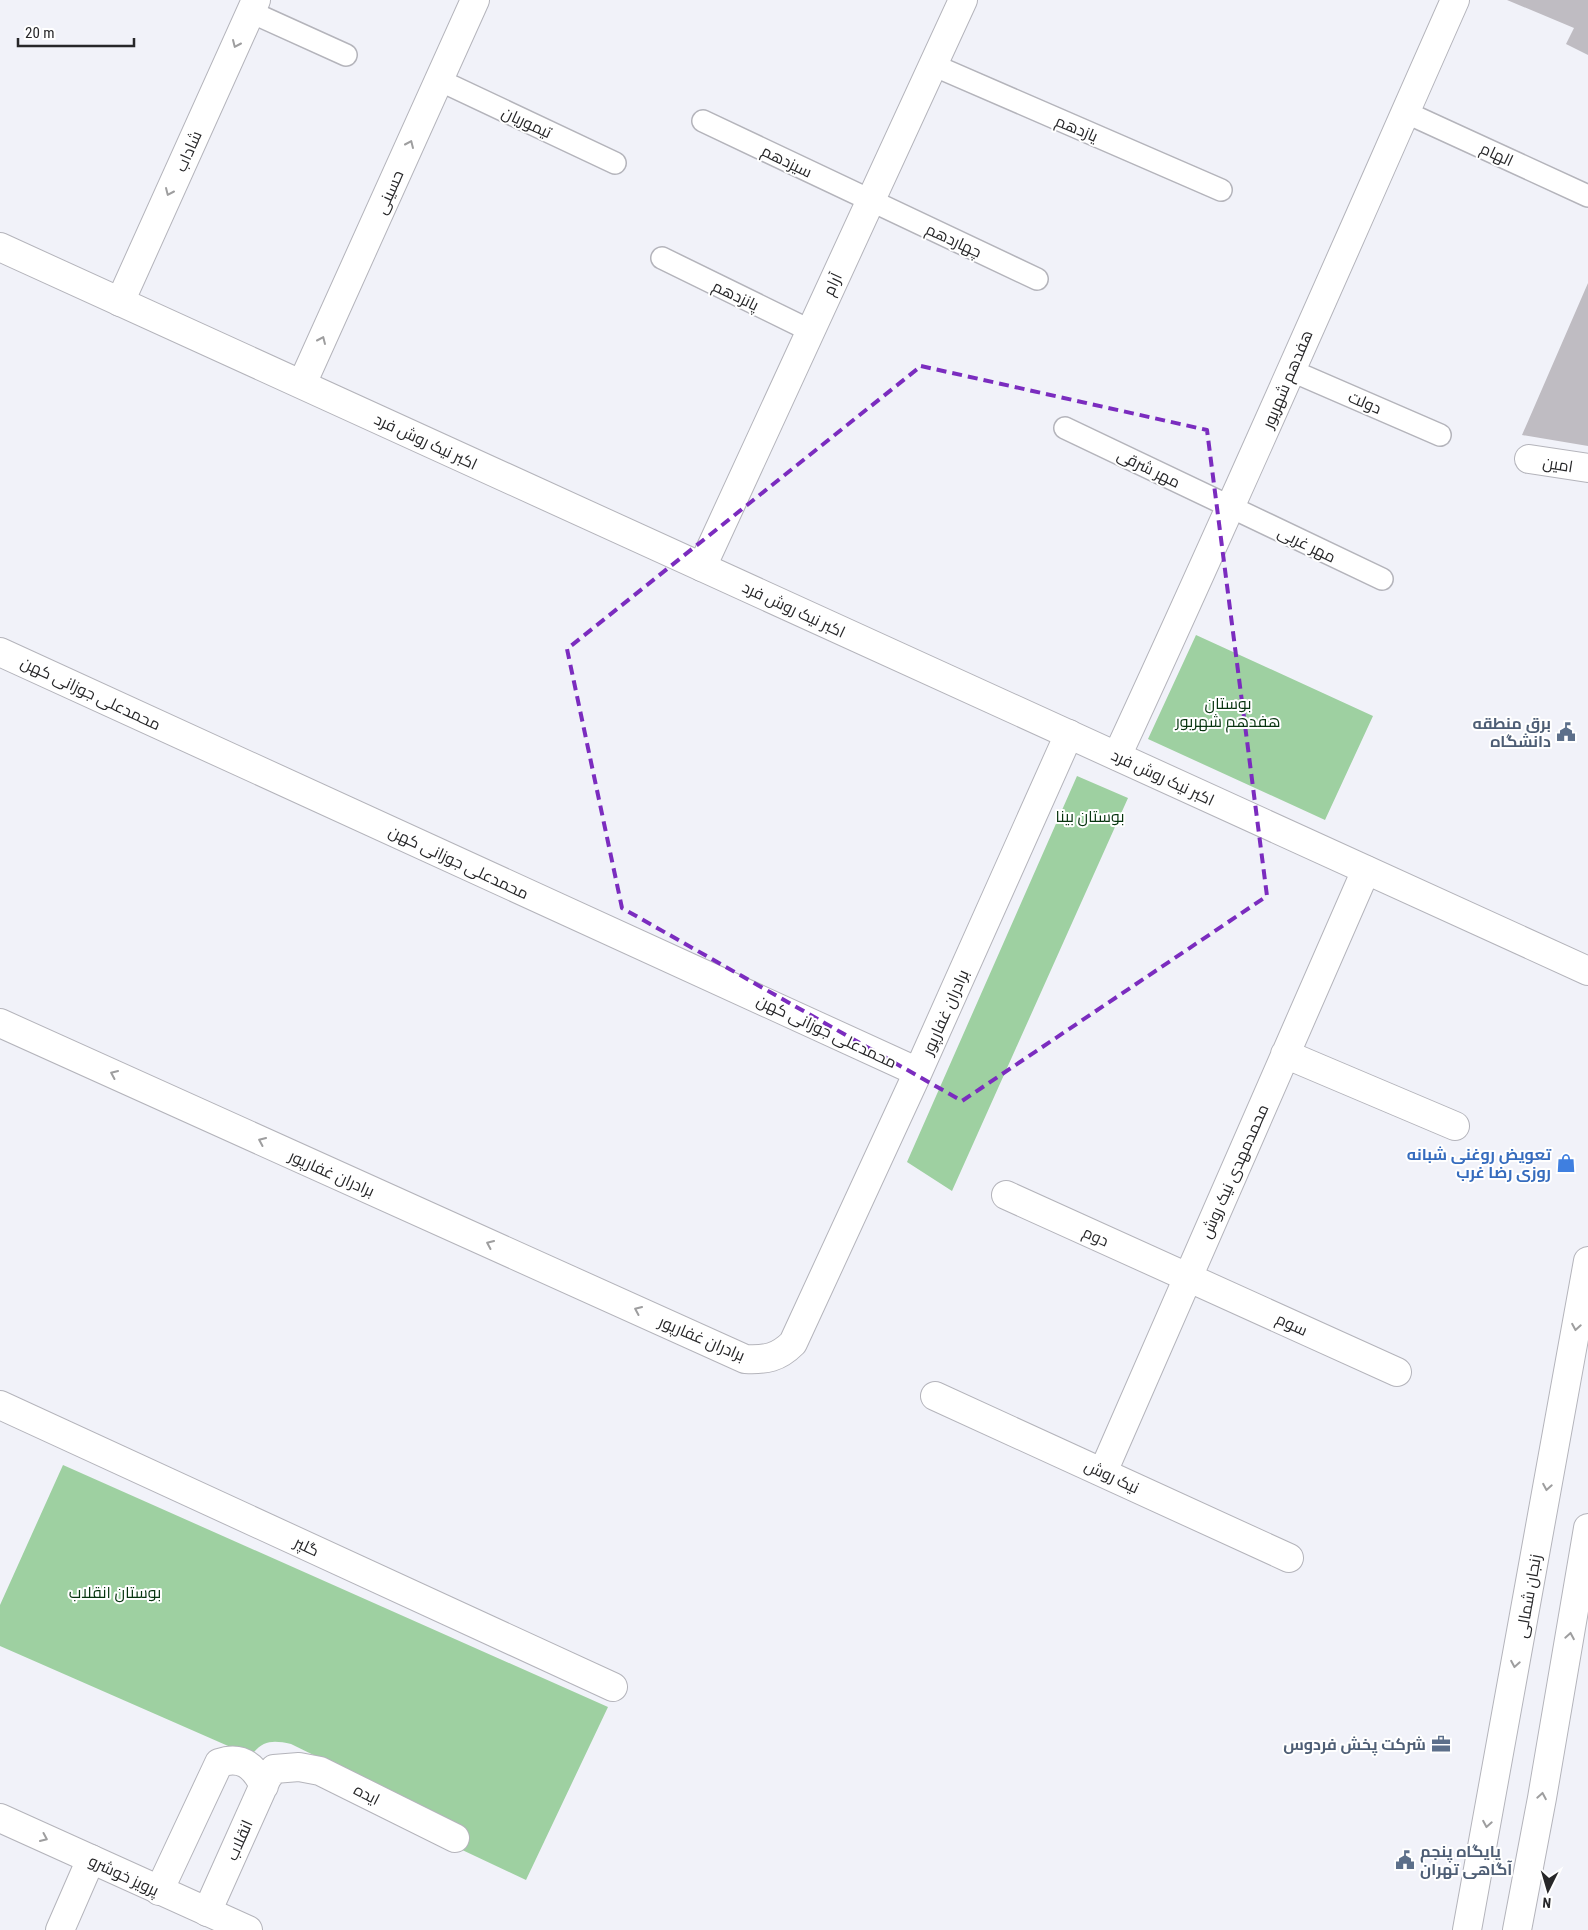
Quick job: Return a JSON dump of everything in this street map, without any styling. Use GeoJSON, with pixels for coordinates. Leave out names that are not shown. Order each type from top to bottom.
{"type":"FeatureCollection","features":[{"type":"Feature","properties":{"kind":"street","name":"حسینی"},"geometry":{"type":"LineString","coordinates":[[302,384],[475,0]]}},
{"type":"Feature","properties":{"kind":"street","name":"آرام"},"geometry":{"type":"LineString","coordinates":[[702,567],[963,0]]}},
{"type":"Feature","properties":{"kind":"street","name":"هفدهم شهریور"},"geometry":{"type":"LineString","coordinates":[[1117,756],[1232,508],[1290,370],[1455,0]]}},
{"type":"Feature","properties":{"kind":"street","name":"شاداب"},"geometry":{"type":"LineString","coordinates":[[120,302],[253,6]]}},
{"type":"Feature","properties":{"kind":"street","name":"اکبر نیک روش فرد"},"geometry":{"type":"LineString","coordinates":[[0,247],[1588,971]]}},
{"type":"Feature","properties":{"kind":"street","name":"امین"},"geometry":{"type":"LineString","coordinates":[[1529,459],[1588,468]]}},
{"type":"Feature","properties":{"kind":"street","name":"محمدعلی جوزانی کهن"},"geometry":{"type":"LineString","coordinates":[[0,652],[918,1072]]}},
{"type":"Feature","properties":{"kind":"street","name":"برادران غفارپور"},"geometry":{"type":"LineString","coordinates":[[0,1023],[745,1359],[765,1360],[783,1353],[793,1343],[918,1072],[1069,734]]}},
{"type":"Feature","properties":{"kind":"street","name":"محمدمهدی نیک روش"},"geometry":{"type":"LineString","coordinates":[[1102,1472],[1366,870]]}},
{"type":"Feature","properties":{"kind":"street"},"geometry":{"type":"LineString","coordinates":[[1285,1054],[1455,1126]]}},
{"type":"Feature","properties":{"kind":"street","name":"دوم"},"geometry":{"type":"LineString","coordinates":[[1006,1195],[1187,1276]]}},
{"type":"Feature","properties":{"kind":"street","name":"زنجان شمالی"},"geometry":{"type":"LineString","coordinates":[[1467,1930],[1588,1261]]}},
{"type":"Feature","properties":{"kind":"street","name":"سوم"},"geometry":{"type":"LineString","coordinates":[[1187,1276],[1397,1372]]}},
{"type":"Feature","properties":{"kind":"street","name":"نیک روش"},"geometry":{"type":"LineString","coordinates":[[935,1396],[1289,1558]]}},
{"type":"Feature","properties":{"kind":"street","name":"گلپر"},"geometry":{"type":"LineString","coordinates":[[0,1405],[613,1687]]}},
{"type":"Feature","properties":{"kind":"street"},"geometry":{"type":"LineString","coordinates":[[1517,1930],[1542,1798],[1588,1528]]}},
{"type":"Feature","properties":{"kind":"street"},"geometry":{"type":"LineString","coordinates":[[159,1891],[219,1763],[228,1760],[247,1764],[269,1777]]}},
{"type":"Feature","properties":{"kind":"street","name":"ایده"},"geometry":{"type":"LineString","coordinates":[[269,1777],[299,1767],[320,1771],[456,1838]]}},
{"type":"Feature","properties":{"kind":"street","name":"انقلاب"},"geometry":{"type":"LineString","coordinates":[[207,1912],[269,1777]]}},
{"type":"Feature","properties":{"kind":"street","name":"پرویز خوشرو"},"geometry":{"type":"LineString","coordinates":[[0,1818],[248,1930]]}},
{"type":"Feature","properties":{"kind":"street"},"geometry":{"type":"LineString","coordinates":[[60,1930],[91,1859]]}},
{"type":"Feature","properties":{"kind":"lane"},"geometry":{"type":"LineString","coordinates":[[253,6],[346,55]]}},
{"type":"Feature","properties":{"kind":"lane","name":"یازدهم"},"geometry":{"type":"LineString","coordinates":[[933,65],[1221,190]]}},
{"type":"Feature","properties":{"kind":"lane","name":"تیموریان"},"geometry":{"type":"LineString","coordinates":[[439,80],[615,163]]}},
{"type":"Feature","properties":{"kind":"lane","name":"الهام"},"geometry":{"type":"LineString","coordinates":[[1405,112],[1588,196]]}},
{"type":"Feature","properties":{"kind":"lane","name":"سیزدهم"},"geometry":{"type":"LineString","coordinates":[[703,121],[870,201]]}},
{"type":"Feature","properties":{"kind":"lane","name":"چهاردهم"},"geometry":{"type":"LineString","coordinates":[[870,201],[1037,279]]}},
{"type":"Feature","properties":{"kind":"lane","name":"پانزدهم"},"geometry":{"type":"LineString","coordinates":[[662,258],[811,331]]}},
{"type":"Feature","properties":{"kind":"lane","name":"دولت"},"geometry":{"type":"LineString","coordinates":[[1290,370],[1440,435]]}},
{"type":"Feature","properties":{"kind":"lane","name":"مهر شرقی"},"geometry":{"type":"LineString","coordinates":[[1065,428],[1232,508]]}},
{"type":"Feature","properties":{"kind":"lane","name":"مهر غربی"},"geometry":{"type":"LineString","coordinates":[[1232,508],[1382,579]]}},
{"type":"Feature","properties":{"kind":"highlighted area"},"geometry":{"type":"Polygon","coordinates":[[[921,366],[1207,430],[1267,896],[962,1101],[622,908],[567,649],[921,366]]]}},
{"type":"Feature","properties":{"kind":"green space","name":"بوستان هفدهم شهریور"},"geometry":{"type":"Polygon","coordinates":[[[1196,635],[1373,716],[1325,820],[1148,739],[1196,635]]]}},
{"type":"Feature","properties":{"kind":"green space","name":"بوستان بینا"},"geometry":{"type":"Polygon","coordinates":[[[1077,776],[1128,798],[952,1191],[907,1162],[1077,776]]]}},
{"type":"Feature","properties":{"kind":"green space","name":"بوستان انقلاب"},"geometry":{"type":"Polygon","coordinates":[[[63,1465],[608,1707],[526,1880],[458,1848],[465,1829],[291,1744],[268,1742],[259,1747],[251,1756],[0,1646],[0,1605],[63,1465]]]}},
{"type":"Feature","properties":{"kind":"building"},"geometry":{"type":"Polygon","coordinates":[[[1507,0],[1588,0],[1588,55],[1566,44],[1574,28],[1507,0]]]}},
{"type":"Feature","properties":{"kind":"building"},"geometry":{"type":"Polygon","coordinates":[[[1588,283],[1588,446],[1522,435],[1588,283]]]}},
{"type":"Feature","properties":{"kind":"place","name":"برق منطقه دانشگاه"},"geometry":{"type":"Point","coordinates":[1566,732]}},
{"type":"Feature","properties":{"kind":"place","name":"تعویض روغنی شبانه روزی رضا غرب"},"geometry":{"type":"Point","coordinates":[1566,1163]}},
{"type":"Feature","properties":{"kind":"place","name":"شركت پخش فردوس"},"geometry":{"type":"Point","coordinates":[1441,1744]}},
{"type":"Feature","properties":{"kind":"place","name":"پایگاه پنجم آگاهی تهران"},"geometry":{"type":"Point","coordinates":[1405,1860]}}]}
